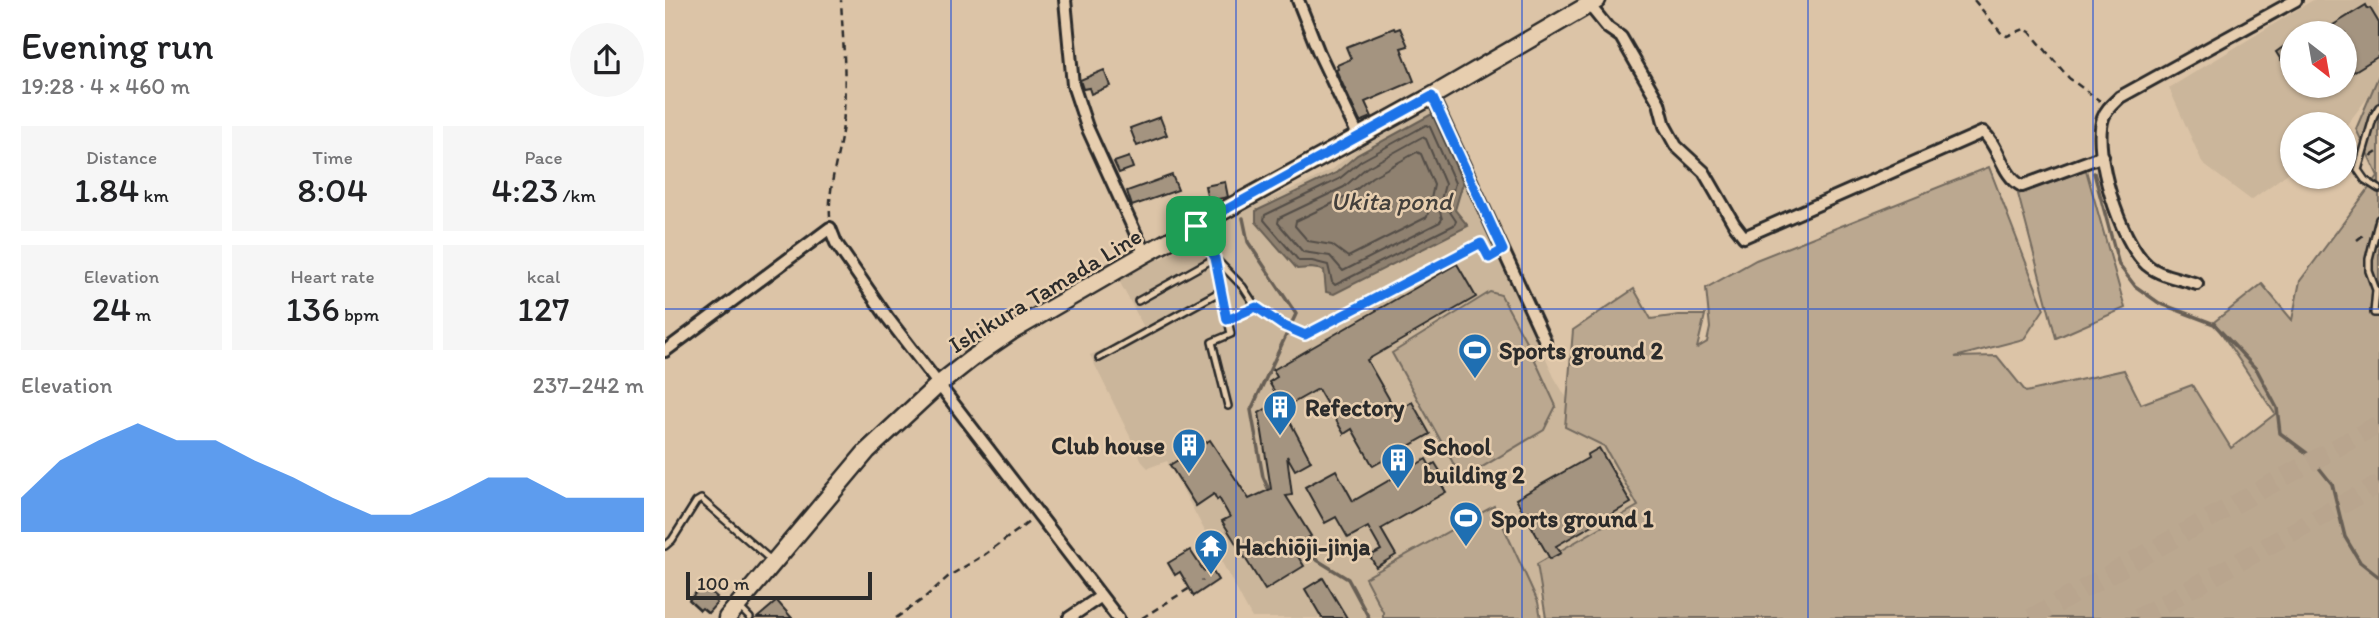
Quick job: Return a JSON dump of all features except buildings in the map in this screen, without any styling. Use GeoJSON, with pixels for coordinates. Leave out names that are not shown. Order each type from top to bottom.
{"type":"FeatureCollection","features":[{"type":"Feature","properties":{"kind":"main road","name":"Ishikura Tamada Line"},"geometry":{"type":"LineString","coordinates":[[732,612],[860,459],[938,385],[971,359],[1012,331],[1145,254],[1432,96],[1591,2]]}},
{"type":"Feature","properties":{"kind":"street"},"geometry":{"type":"LineString","coordinates":[[1065,0],[1073,85],[1087,127],[1145,254]]}},
{"type":"Feature","properties":{"kind":"street"},"geometry":{"type":"LineString","coordinates":[[1298,0],[1358,135]]}},
{"type":"Feature","properties":{"kind":"street"},"geometry":{"type":"LineString","coordinates":[[2197,284],[2169,276],[2148,266],[2136,252],[2109,192],[2101,127],[2109,107],[2120,97],[2296,0]]}},
{"type":"Feature","properties":{"kind":"street"},"geometry":{"type":"LineString","coordinates":[[1591,2],[1608,28],[1621,37],[1659,103],[1665,126],[1676,146],[1704,172],[1744,237],[1983,132],[1990,138],[2013,182],[2022,186],[2103,156]]}},
{"type":"Feature","properties":{"kind":"street"},"geometry":{"type":"LineString","coordinates":[[1432,96],[1545,341]]}},
{"type":"Feature","properties":{"kind":"street"},"geometry":{"type":"LineString","coordinates":[[665,351],[831,228],[836,243],[858,276],[938,385],[1118,618]]}},
{"type":"Feature","properties":{"kind":"street"},"geometry":{"type":"LineString","coordinates":[[1069,618],[1100,597]]}},
{"type":"Feature","properties":{"kind":"lane"},"geometry":{"type":"LineString","coordinates":[[2379,107],[2358,170],[2365,180],[2379,189]]}},
{"type":"Feature","properties":{"kind":"lane"},"geometry":{"type":"LineString","coordinates":[[2379,219],[2369,259],[2369,271],[2376,290],[2374,313],[2379,313]]}},
{"type":"Feature","properties":{"kind":"lane"},"geometry":{"type":"LineString","coordinates":[[1196,226],[1215,258],[1243,287],[1256,307],[1282,325],[1305,335],[1481,243],[1489,258],[1503,250]]}},
{"type":"Feature","properties":{"kind":"lane"},"geometry":{"type":"LineString","coordinates":[[1215,258],[1231,334],[1212,342],[1228,407]]}},
{"type":"Feature","properties":{"kind":"lane"},"geometry":{"type":"LineString","coordinates":[[1138,301],[1215,258]]}},
{"type":"Feature","properties":{"kind":"lane"},"geometry":{"type":"LineString","coordinates":[[1099,358],[1221,290]]}},
{"type":"Feature","properties":{"kind":"lane"},"geometry":{"type":"LineString","coordinates":[[1227,320],[1256,307]]}},
{"type":"Feature","properties":{"kind":"lane"},"geometry":{"type":"LineString","coordinates":[[665,546],[672,540],[696,502],[701,499],[774,562]]}},
{"type":"Feature","properties":{"kind":"lane"},"geometry":{"type":"LineString","coordinates":[[732,612],[750,618]]}},
{"type":"Feature","properties":{"kind":"path"},"geometry":{"type":"LineString","coordinates":[[831,228],[829,209],[842,127],[845,82],[841,0]]}},
{"type":"Feature","properties":{"kind":"path"},"geometry":{"type":"LineString","coordinates":[[1974,0],[2002,34],[2007,36],[2024,29],[2030,32],[2069,78],[2109,107]]}},
{"type":"Feature","properties":{"kind":"path"},"geometry":{"type":"LineString","coordinates":[[896,618],[949,576],[984,555],[1039,514]]}},
{"type":"Feature","properties":{"kind":"path"},"geometry":{"type":"LineString","coordinates":[[1142,618],[1190,588]]}},
{"type":"Feature","properties":{"kind":"shaded area"},"geometry":{"type":"Polygon","coordinates":[[[2313,0],[2379,0],[2379,83],[2357,112],[2280,112],[2280,179],[2251,200],[2203,164],[2169,88],[2313,0]]]}},
{"type":"Feature","properties":{"kind":"shaded area"},"geometry":{"type":"Polygon","coordinates":[[[2379,75],[2379,618],[1546,618],[1537,564],[1638,506],[1604,446],[1565,427],[1573,330],[1634,289],[1651,319],[1705,315],[1697,348],[1707,342],[1710,328],[1706,288],[1756,260],[1989,167],[2044,309],[2024,339],[1955,357],[1997,356],[2026,392],[2124,370],[2141,404],[2192,385],[2231,448],[2275,414],[2214,322],[2262,284],[2292,320],[2300,281],[2378,176],[2357,127],[2379,75]]]}},
{"type":"Feature","properties":{"kind":"shaded area"},"geometry":{"type":"Polygon","coordinates":[[[1432,109],[1554,377],[1583,425],[1604,441],[1638,506],[1545,571],[1538,602],[1541,618],[1252,618],[1167,461],[1148,468],[1143,463],[1090,355],[1146,331],[1118,279],[1155,258],[1161,259],[1263,201],[1333,169],[1361,146],[1432,109]]]}},
{"type":"Feature","properties":{"kind":"shaded area"},"geometry":{"type":"Polygon","coordinates":[[[2086,170],[2125,308],[2056,338],[2018,194],[2086,170]]]}},
{"type":"Feature","properties":{"kind":"shaded area","name":"Sports ground 2"},"geometry":{"type":"Polygon","coordinates":[[[1490,292],[1501,295],[1556,406],[1544,430],[1462,479],[1392,353],[1490,292]]]}},
{"type":"Feature","properties":{"kind":"shaded area","name":"Sports ground 1"},"geometry":{"type":"Polygon","coordinates":[[[1494,506],[1538,602],[1541,618],[1383,618],[1383,612],[1365,578],[1494,506]]]}},
{"type":"Feature","properties":{"kind":"water","name":"Ukita pond"},"geometry":{"type":"Polygon","coordinates":[[[1432,114],[1463,183],[1455,210],[1468,226],[1334,294],[1326,292],[1324,270],[1297,269],[1256,222],[1256,211],[1336,173],[1357,155],[1432,114]]]}},
{"type":"Feature","properties":{"kind":"waterway"},"geometry":{"type":"LineString","coordinates":[[2094,173],[2119,265],[2135,286],[2159,303],[2214,324],[2257,370],[2277,408],[2280,433],[2308,454],[2332,484],[2345,537],[2360,562],[2379,577]]}},
{"type":"Feature","properties":{"kind":"waterway"},"geometry":{"type":"LineString","coordinates":[[1243,218],[1248,242],[1296,314],[1251,410],[1263,477],[1268,488]]}},
{"type":"Feature","properties":{"kind":"waterway"},"geometry":{"type":"LineString","coordinates":[[1297,540],[1304,552],[1348,579],[1369,618]]}},
{"type":"Feature","properties":{"kind":"tunnel"},"geometry":{"type":"LineString","coordinates":[[2031,618],[2379,424]]}},
{"type":"Feature","properties":{"kind":"tunnel"},"geometry":{"type":"LineString","coordinates":[[2138,618],[2379,484]]}},
{"type":"Feature","properties":{"kind":"place","name":"Sports ground 2"},"geometry":{"type":"Point","coordinates":[1475,380]}},
{"type":"Feature","properties":{"kind":"place","name":"Refectory"},"geometry":{"type":"Point","coordinates":[1280,437]}},
{"type":"Feature","properties":{"kind":"place","name":"Club house"},"geometry":{"type":"Point","coordinates":[1189,475]}},
{"type":"Feature","properties":{"kind":"place","name":"School building 2"},"geometry":{"type":"Point","coordinates":[1398,490]}},
{"type":"Feature","properties":{"kind":"place","name":"Sports ground 1"},"geometry":{"type":"Point","coordinates":[1466,548]}},
{"type":"Feature","properties":{"kind":"place","name":"Hachiōji-jinja"},"geometry":{"type":"Point","coordinates":[1211,576]}},
{"type":"Feature","properties":{"kind":"route"},"geometry":{"type":"LineString","coordinates":[[1432,96],[1503,250],[1489,258],[1481,243],[1305,335],[1282,325],[1256,307],[1227,320],[1215,258],[1196,226],[1432,96]]}}]}
